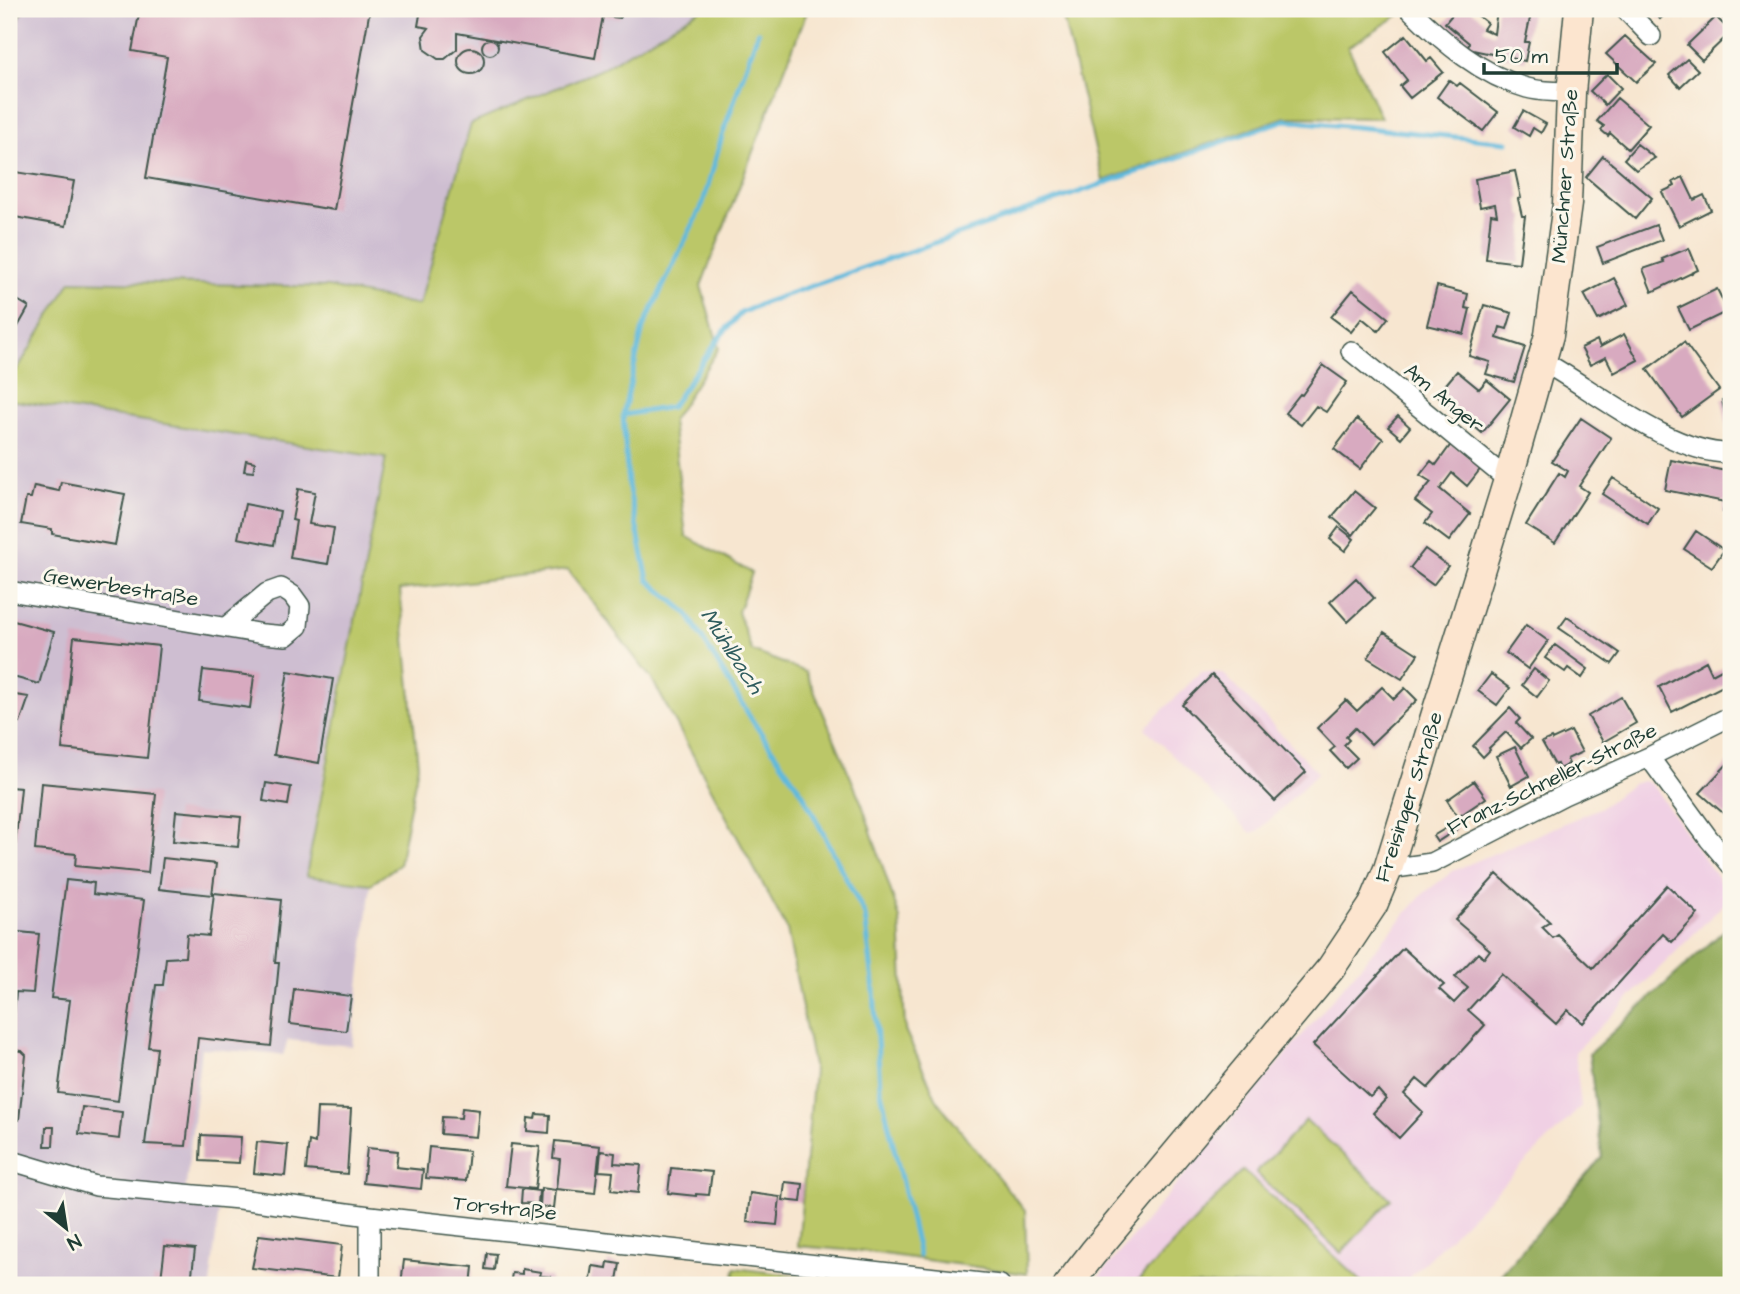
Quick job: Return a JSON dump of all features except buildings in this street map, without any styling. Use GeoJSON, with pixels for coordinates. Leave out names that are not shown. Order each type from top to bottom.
{"type":"FeatureCollection","features":[{"type":"Feature","properties":{"kind":"main road","name":"Münchner Straße"},"geometry":{"type":"LineString","coordinates":[[1555,301],[1567,204],[1571,93],[1579,9]]}},
{"type":"Feature","properties":{"kind":"main road","name":"Freisinger Straße"},"geometry":{"type":"LineString","coordinates":[[1069,1285],[1110,1232],[1331,968],[1373,905],[1388,869],[1508,480],[1549,335],[1555,301]]}},
{"type":"Feature","properties":{"kind":"street"},"geometry":{"type":"LineString","coordinates":[[1410,9],[1431,30],[1493,77],[1530,89],[1571,93]]}},
{"type":"Feature","properties":{"kind":"street"},"geometry":{"type":"LineString","coordinates":[[1625,9],[1651,36]]}},
{"type":"Feature","properties":{"kind":"street","name":"Am Anger"},"geometry":{"type":"LineString","coordinates":[[1350,351],[1508,480]]}},
{"type":"Feature","properties":{"kind":"street"},"geometry":{"type":"LineString","coordinates":[[1542,361],[1661,435],[1718,454],[1731,453]]}},
{"type":"Feature","properties":{"kind":"street","name":"Gewerbestraße"},"geometry":{"type":"LineString","coordinates":[[9,591],[226,626]]}},
{"type":"Feature","properties":{"kind":"street","name":"Franz-Schneller-Straße"},"geometry":{"type":"LineString","coordinates":[[1388,869],[1432,863],[1564,794],[1649,757],[1731,716]]}},
{"type":"Feature","properties":{"kind":"street"},"geometry":{"type":"LineString","coordinates":[[1649,757],[1731,865]]}},
{"type":"Feature","properties":{"kind":"street","name":"Torstraße"},"geometry":{"type":"LineString","coordinates":[[9,1160],[96,1185],[1000,1285]]}},
{"type":"Feature","properties":{"kind":"street"},"geometry":{"type":"LineString","coordinates":[[370,1216],[370,1285]]}},
{"type":"Feature","properties":{"kind":"shaded area"},"geometry":{"type":"Polygon","coordinates":[[[23,9],[702,9],[599,70],[471,124],[419,305],[328,287],[72,281],[9,383],[9,40],[23,9]]]}},
{"type":"Feature","properties":{"kind":"shaded area"},"geometry":{"type":"Polygon","coordinates":[[[9,400],[386,457],[306,876],[371,884],[352,1046],[288,1040],[283,1055],[201,1048],[184,1204],[219,1209],[210,1285],[9,1285],[9,400]]]}},
{"type":"Feature","properties":{"kind":"shaded area"},"geometry":{"type":"Polygon","coordinates":[[[1201,672],[1223,673],[1318,773],[1257,832],[1251,833],[1145,728],[1201,672]]]}},
{"type":"Feature","properties":{"kind":"shaded area"},"geometry":{"type":"Polygon","coordinates":[[[1643,781],[1650,783],[1658,793],[1731,897],[1575,1052],[1581,1107],[1402,1285],[1092,1285],[1423,894],[1453,871],[1602,807],[1632,784],[1643,781]]]}},
{"type":"Feature","properties":{"kind":"green space"},"geometry":{"type":"Polygon","coordinates":[[[15,9],[23,9],[9,40],[9,19],[15,9]]]}},
{"type":"Feature","properties":{"kind":"green space"},"geometry":{"type":"Polygon","coordinates":[[[702,9],[808,9],[701,286],[719,348],[672,421],[686,536],[752,573],[738,612],[752,651],[806,672],[862,804],[900,919],[905,1030],[938,1102],[1025,1211],[1027,1274],[869,1252],[798,1246],[814,1071],[787,929],[653,681],[568,570],[400,590],[418,765],[399,865],[371,884],[306,876],[386,458],[9,400],[9,383],[71,281],[328,287],[419,305],[471,124],[599,70],[702,9]]]}},
{"type":"Feature","properties":{"kind":"green space"},"geometry":{"type":"Polygon","coordinates":[[[1061,9],[1393,9],[1399,15],[1348,47],[1381,118],[1285,117],[1103,181],[1061,9]]]}},
{"type":"Feature","properties":{"kind":"green space"},"geometry":{"type":"Polygon","coordinates":[[[1731,924],[1731,1285],[1492,1285],[1602,1157],[1589,1054],[1731,924]]]}},
{"type":"Feature","properties":{"kind":"green space"},"geometry":{"type":"Polygon","coordinates":[[[1306,1120],[1391,1199],[1341,1253],[1256,1173],[1306,1120]]]}},
{"type":"Feature","properties":{"kind":"green space"},"geometry":{"type":"Polygon","coordinates":[[[1243,1170],[1362,1282],[1359,1285],[1134,1285],[1243,1170]]]}},
{"type":"Feature","properties":{"kind":"green space"},"geometry":{"type":"Polygon","coordinates":[[[735,1268],[847,1282],[847,1285],[734,1285],[735,1268]]]}},
{"type":"Feature","properties":{"kind":"waterway","name":"Mühlbach"},"geometry":{"type":"LineString","coordinates":[[758,32],[722,136],[703,203],[643,328],[623,415],[628,485],[648,580],[687,613],[752,720],[803,794],[865,915],[874,991],[880,1087],[919,1256]]}},
{"type":"Feature","properties":{"kind":"waterway"},"geometry":{"type":"LineString","coordinates":[[623,415],[671,407],[721,335],[741,313],[763,303],[1285,120],[1507,142]]}}]}
